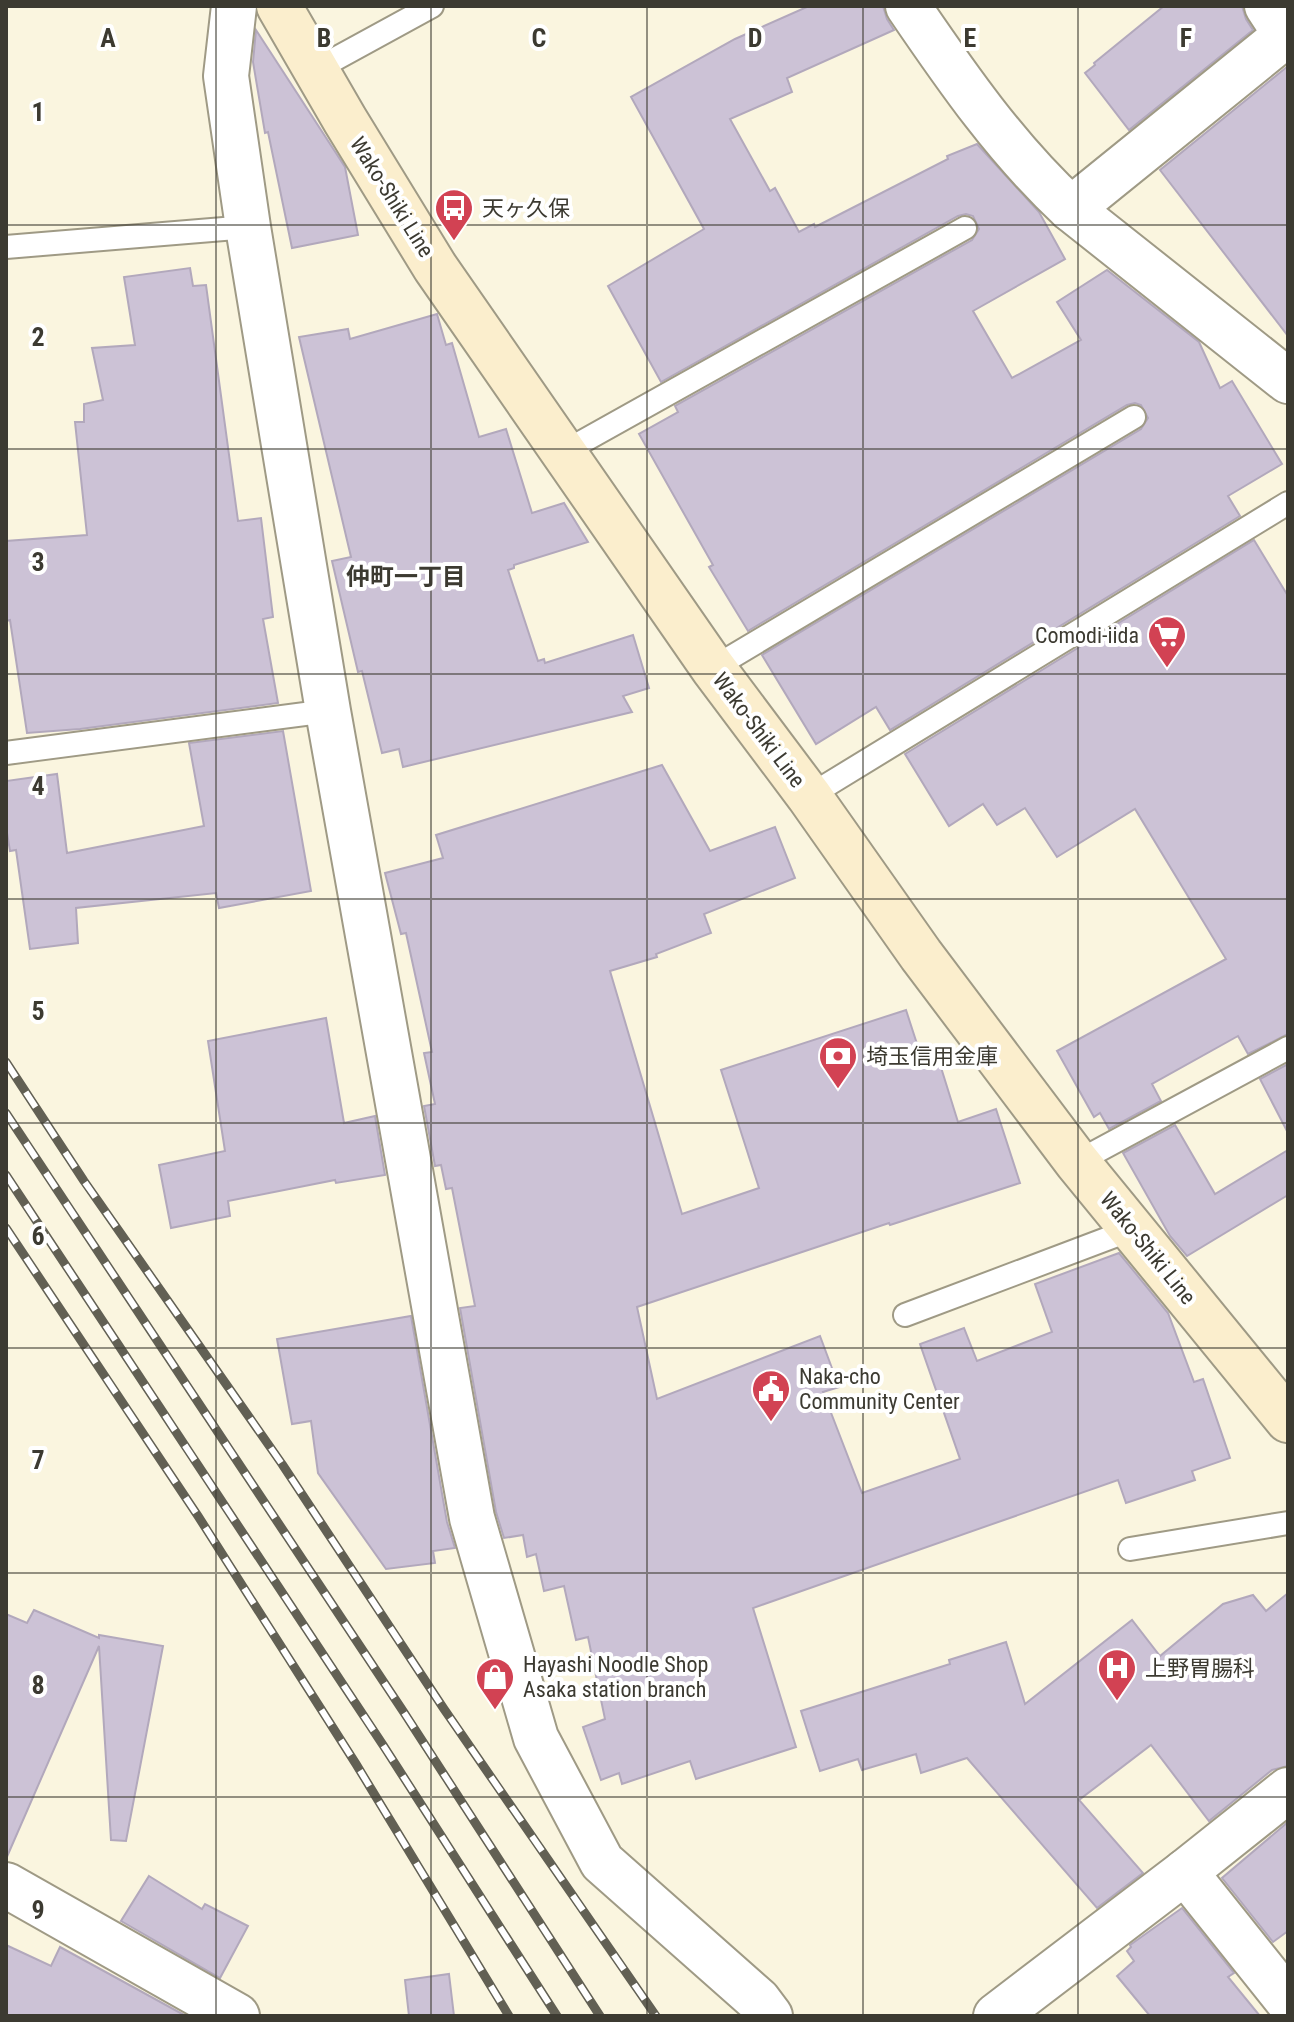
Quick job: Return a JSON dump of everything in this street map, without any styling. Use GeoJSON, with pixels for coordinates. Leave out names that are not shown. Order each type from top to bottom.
{"type":"FeatureCollection","features":[{"type":"Feature","properties":{"kind":"main road","name":"Wako-Shiki Line"},"geometry":{"type":"LineString","coordinates":[[279,6],[435,267],[713,668],[809,796],[921,955],[1077,1162],[1288,1420]]}},
{"type":"Feature","properties":{"kind":"street"},"geometry":{"type":"LineString","coordinates":[[234,6],[226,76],[248,227],[328,711],[472,1518],[536,1738],[602,1862],[758,2000],[770,2016]]}},
{"type":"Feature","properties":{"kind":"street"},"geometry":{"type":"LineString","coordinates":[[908,6],[963,87],[1044,184],[1071,209],[1288,381]]}},
{"type":"Feature","properties":{"kind":"street"},"geometry":{"type":"LineString","coordinates":[[1071,209],[1280,26]]}},
{"type":"Feature","properties":{"kind":"street"},"geometry":{"type":"LineString","coordinates":[[996,2016],[1288,1790]]}},
{"type":"Feature","properties":{"kind":"street"},"geometry":{"type":"LineString","coordinates":[[1185,1872],[1288,2001]]}},
{"type":"Feature","properties":{"kind":"street"},"geometry":{"type":"LineString","coordinates":[[6,1885],[237,2016]]}},
{"type":"Feature","properties":{"kind":"lane"},"geometry":{"type":"LineString","coordinates":[[315,70],[432,6]]}},
{"type":"Feature","properties":{"kind":"lane"},"geometry":{"type":"LineString","coordinates":[[6,247],[248,227]]}},
{"type":"Feature","properties":{"kind":"lane"},"geometry":{"type":"LineString","coordinates":[[562,453],[965,228]]}},
{"type":"Feature","properties":{"kind":"lane"},"geometry":{"type":"LineString","coordinates":[[713,668],[1134,417]]}},
{"type":"Feature","properties":{"kind":"lane"},"geometry":{"type":"LineString","coordinates":[[809,796],[1288,503]]}},
{"type":"Feature","properties":{"kind":"lane"},"geometry":{"type":"LineString","coordinates":[[6,753],[328,711]]}},
{"type":"Feature","properties":{"kind":"lane"},"geometry":{"type":"LineString","coordinates":[[1077,1162],[1288,1048]]}},
{"type":"Feature","properties":{"kind":"lane"},"geometry":{"type":"LineString","coordinates":[[905,1315],[1133,1229]]}},
{"type":"Feature","properties":{"kind":"lane"},"geometry":{"type":"LineString","coordinates":[[1130,1549],[1288,1523]]}},
{"type":"Feature","properties":{"kind":"building"},"geometry":{"type":"Polygon","coordinates":[[[809,6],[883,6],[894,30],[787,78],[792,92],[730,119],[770,191],[775,188],[799,232],[814,224],[815,227],[948,159],[947,156],[977,144],[1039,212],[1065,259],[973,311],[1012,378],[1081,340],[1057,302],[1107,270],[1199,342],[1220,388],[1232,381],[1282,464],[1228,496],[1240,516],[890,730],[876,707],[816,744],[762,655],[1141,429],[1148,418],[1141,405],[1127,405],[748,631],[709,567],[713,565],[639,434],[678,412],[675,406],[972,240],[979,229],[973,216],[958,216],[661,382],[608,286],[704,229],[631,97],[735,39],[809,6]]]}},
{"type":"Feature","properties":{"kind":"building"},"geometry":{"type":"Polygon","coordinates":[[[1164,6],[1242,6],[1253,30],[1129,130],[1085,73],[1164,6]]]}},
{"type":"Feature","properties":{"kind":"building"},"geometry":{"type":"Polygon","coordinates":[[[256,30],[345,167],[358,235],[292,248],[268,132],[265,133],[253,62],[256,30]]]}},
{"type":"Feature","properties":{"kind":"building"},"geometry":{"type":"Polygon","coordinates":[[[1288,66],[1288,336],[1160,170],[1288,66]]]}},
{"type":"Feature","properties":{"kind":"building"},"geometry":{"type":"Polygon","coordinates":[[[190,268],[193,286],[206,285],[238,521],[261,518],[273,617],[263,619],[278,703],[27,733],[10,620],[6,621],[6,541],[87,535],[75,422],[84,422],[84,404],[103,400],[92,348],[135,345],[124,277],[190,268]]]}},
{"type":"Feature","properties":{"kind":"building"},"geometry":{"type":"Polygon","coordinates":[[[437,314],[446,345],[452,343],[479,437],[506,429],[532,513],[564,503],[588,542],[514,565],[508,570],[538,661],[544,659],[545,663],[633,635],[649,688],[623,696],[632,712],[403,767],[399,749],[382,753],[362,671],[358,672],[332,561],[351,557],[299,337],[348,329],[350,339],[437,314]]]}},
{"type":"Feature","properties":{"kind":"building","name":"Comodi-iida"},"geometry":{"type":"Polygon","coordinates":[[[1254,540],[1288,596],[1288,1034],[1248,1054],[1238,1036],[1152,1084],[1161,1101],[1109,1129],[1100,1113],[1094,1117],[1057,1051],[1226,959],[1135,809],[1057,857],[1025,808],[997,825],[983,804],[949,826],[905,754],[1254,540]]]}},
{"type":"Feature","properties":{"kind":"building"},"geometry":{"type":"Polygon","coordinates":[[[283,731],[311,891],[219,908],[216,893],[76,908],[78,943],[30,949],[16,850],[10,851],[6,827],[6,781],[57,774],[67,853],[204,826],[189,743],[283,731]]]}},
{"type":"Feature","properties":{"kind":"building"},"geometry":{"type":"Polygon","coordinates":[[[662,765],[710,851],[775,827],[795,878],[704,914],[711,933],[656,954],[657,957],[610,971],[682,1214],[759,1188],[721,1070],[906,1010],[919,1050],[934,1045],[958,1122],[996,1109],[1020,1183],[637,1307],[657,1399],[820,1336],[839,1387],[823,1392],[862,1493],[960,1459],[920,1344],[964,1328],[977,1361],[1052,1332],[1035,1284],[1119,1253],[1168,1313],[1194,1382],[1203,1379],[1230,1458],[1192,1471],[1195,1480],[1126,1503],[1118,1480],[753,1608],[796,1747],[696,1779],[690,1761],[622,1784],[619,1773],[601,1780],[583,1727],[605,1719],[588,1637],[576,1640],[564,1586],[544,1591],[536,1554],[527,1557],[523,1535],[504,1538],[496,1512],[460,1308],[475,1306],[452,1188],[446,1189],[441,1165],[435,1166],[424,1106],[435,1104],[424,1053],[432,1052],[406,933],[401,934],[385,873],[443,858],[436,835],[662,765]]]}},
{"type":"Feature","properties":{"kind":"building"},"geometry":{"type":"Polygon","coordinates":[[[326,1018],[344,1123],[375,1116],[385,1175],[336,1183],[335,1180],[228,1201],[230,1216],[171,1228],[159,1165],[225,1151],[208,1041],[326,1018]]]}},
{"type":"Feature","properties":{"kind":"building"},"geometry":{"type":"Polygon","coordinates":[[[1288,1064],[1288,1133],[1260,1079],[1288,1064]]]}},
{"type":"Feature","properties":{"kind":"building"},"geometry":{"type":"Polygon","coordinates":[[[1175,1125],[1215,1194],[1288,1150],[1288,1195],[1187,1256],[1170,1236],[1123,1153],[1175,1125]]]}},
{"type":"Feature","properties":{"kind":"building"},"geometry":{"type":"Polygon","coordinates":[[[411,1316],[447,1522],[455,1548],[433,1551],[435,1563],[386,1569],[318,1473],[311,1421],[292,1424],[277,1339],[411,1316]]]}},
{"type":"Feature","properties":{"kind":"building"},"geometry":{"type":"Polygon","coordinates":[[[1288,1593],[1288,1766],[1272,1770],[1209,1821],[1151,1745],[1079,1800],[1143,1873],[1097,1908],[967,1758],[921,1773],[916,1754],[862,1770],[858,1759],[820,1771],[801,1711],[950,1664],[949,1660],[1006,1642],[1025,1704],[1132,1620],[1160,1656],[1223,1604],[1253,1595],[1266,1611],[1288,1593]]]}},
{"type":"Feature","properties":{"kind":"building"},"geometry":{"type":"Polygon","coordinates":[[[34,1610],[99,1638],[99,1635],[163,1646],[126,1841],[111,1840],[99,1646],[6,1859],[6,1614],[27,1623],[34,1610]]]}},
{"type":"Feature","properties":{"kind":"building"},"geometry":{"type":"Polygon","coordinates":[[[1288,1822],[1288,1931],[1273,1942],[1222,1878],[1288,1822]]]}},
{"type":"Feature","properties":{"kind":"building"},"geometry":{"type":"Polygon","coordinates":[[[149,1876],[202,1909],[205,1904],[248,1926],[220,1978],[121,1921],[149,1876]]]}},
{"type":"Feature","properties":{"kind":"building"},"geometry":{"type":"Polygon","coordinates":[[[1182,1908],[1234,1973],[1228,1977],[1260,2016],[1150,2016],[1117,1976],[1134,1961],[1127,1951],[1130,1945],[1182,1908]]]}},
{"type":"Feature","properties":{"kind":"building"},"geometry":{"type":"Polygon","coordinates":[[[6,1945],[51,1966],[60,1947],[186,2016],[6,2016],[6,1945]]]}},
{"type":"Feature","properties":{"kind":"building"},"geometry":{"type":"Polygon","coordinates":[[[449,1974],[454,2016],[409,2016],[405,1980],[449,1974]]]}},
{"type":"Feature","properties":{"kind":"railway"},"geometry":{"type":"LineString","coordinates":[[6,1062],[84,1181],[282,1464],[444,1709],[656,2016]]}},
{"type":"Feature","properties":{"kind":"railway"},"geometry":{"type":"LineString","coordinates":[[6,1113],[403,1711],[600,2016]]}},
{"type":"Feature","properties":{"kind":"railway"},"geometry":{"type":"LineString","coordinates":[[6,1175],[383,1745],[557,2016]]}},
{"type":"Feature","properties":{"kind":"railway"},"geometry":{"type":"LineString","coordinates":[[6,1228],[198,1516],[356,1764],[509,2016]]}},
{"type":"Feature","properties":{"kind":"place","name":"天ヶ久保"},"geometry":{"type":"Point","coordinates":[454,242]}},
{"type":"Feature","properties":{"kind":"place","name":"Comodi-iida"},"geometry":{"type":"Point","coordinates":[1167,669]}},
{"type":"Feature","properties":{"kind":"place","name":"埼玉信用金庫"},"geometry":{"type":"Point","coordinates":[838,1090]}},
{"type":"Feature","properties":{"kind":"place","name":"Naka-cho Community Center"},"geometry":{"type":"Point","coordinates":[771,1423]}},
{"type":"Feature","properties":{"kind":"place","name":"上野胃腸科"},"geometry":{"type":"Point","coordinates":[1117,1702]}},
{"type":"Feature","properties":{"kind":"place","name":"Hayashi Noodle Shop Asaka station branch"},"geometry":{"type":"Point","coordinates":[495,1711]}},
{"type":"Feature","properties":{"kind":"district","name":"仲町一丁目"},"geometry":{"type":"Point","coordinates":[406,577]}}]}
